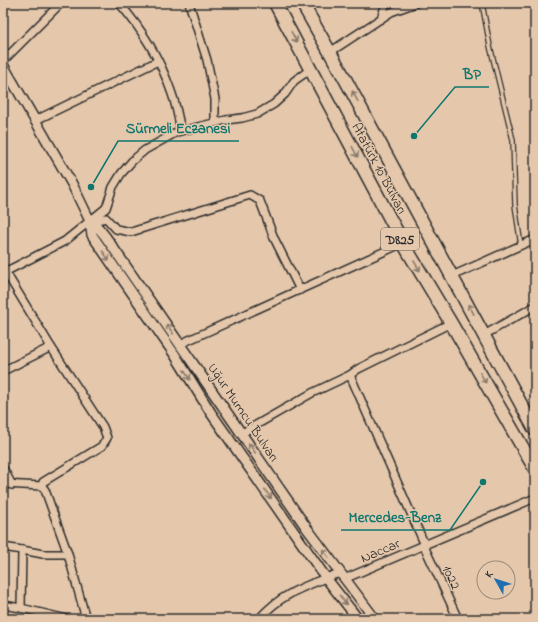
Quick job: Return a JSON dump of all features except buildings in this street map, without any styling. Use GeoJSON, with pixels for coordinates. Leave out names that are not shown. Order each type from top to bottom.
{"type":"FeatureCollection","features":[{"type":"Feature","properties":{"kind":"highway","name":"Atatürk 10 Bulvarı"},"geometry":{"type":"LineString","coordinates":[[275,3],[403,243],[535,469]]}},
{"type":"Feature","properties":{"kind":"highway","name":"Atatürk 10 Bulvarı"},"geometry":{"type":"LineString","coordinates":[[302,3],[344,77],[484,335],[531,414],[535,430]]}},
{"type":"Feature","properties":{"kind":"street"},"geometry":{"type":"LineString","coordinates":[[4,67],[61,3]]}},
{"type":"Feature","properties":{"kind":"street"},"geometry":{"type":"LineString","coordinates":[[119,3],[130,16],[158,61],[171,91],[181,130]]}},
{"type":"Feature","properties":{"kind":"street"},"geometry":{"type":"LineString","coordinates":[[189,3],[207,60],[215,98],[215,122]]}},
{"type":"Feature","properties":{"kind":"street"},"geometry":{"type":"LineString","coordinates":[[381,18],[386,3]]}},
{"type":"Feature","properties":{"kind":"street"},"geometry":{"type":"LineString","coordinates":[[330,52],[391,12],[416,3]]}},
{"type":"Feature","properties":{"kind":"street"},"geometry":{"type":"LineString","coordinates":[[36,120],[158,61]]}},
{"type":"Feature","properties":{"kind":"street","name":"Uğur Mumcu Bulvarı"},"geometry":{"type":"LineString","coordinates":[[4,67],[72,184],[90,221],[92,235],[175,355],[211,413],[326,578],[358,619]]}},
{"type":"Feature","properties":{"kind":"street"},"geometry":{"type":"LineString","coordinates":[[42,486],[43,482],[102,446],[106,438],[103,427],[4,272],[65,241],[106,208],[113,188],[121,174],[145,150],[181,130],[257,114],[274,104],[285,94],[294,80],[311,69]]}},
{"type":"Feature","properties":{"kind":"street"},"geometry":{"type":"LineString","coordinates":[[90,221],[106,218],[116,229],[131,232],[250,195],[260,201],[274,238],[300,290]]}},
{"type":"Feature","properties":{"kind":"street","name":"Uğur Mumcu Bulvarı"},"geometry":{"type":"LineString","coordinates":[[90,221],[96,225],[105,236],[294,510],[374,619]]}},
{"type":"Feature","properties":{"kind":"street"},"geometry":{"type":"LineString","coordinates":[[452,276],[535,239]]}},
{"type":"Feature","properties":{"kind":"street"},"geometry":{"type":"LineString","coordinates":[[180,344],[403,243]]}},
{"type":"Feature","properties":{"kind":"street"},"geometry":{"type":"LineString","coordinates":[[484,335],[535,306]]}},
{"type":"Feature","properties":{"kind":"street"},"geometry":{"type":"LineString","coordinates":[[242,433],[312,393],[451,323]]}},
{"type":"Feature","properties":{"kind":"street"},"geometry":{"type":"LineString","coordinates":[[3,371],[51,347]]}},
{"type":"Feature","properties":{"kind":"street","name":"1022"},"geometry":{"type":"LineString","coordinates":[[350,375],[424,546],[458,619]]}},
{"type":"Feature","properties":{"kind":"street"},"geometry":{"type":"LineString","coordinates":[[3,468],[12,485]]}},
{"type":"Feature","properties":{"kind":"street"},"geometry":{"type":"LineString","coordinates":[[3,484],[42,486]]}},
{"type":"Feature","properties":{"kind":"street"},"geometry":{"type":"LineString","coordinates":[[42,486],[45,490],[68,554],[83,618]]}},
{"type":"Feature","properties":{"kind":"street","name":"Naccar"},"geometry":{"type":"LineString","coordinates":[[259,619],[284,596],[326,578],[342,576],[424,546],[535,498]]}},
{"type":"Feature","properties":{"kind":"street"},"geometry":{"type":"LineString","coordinates":[[3,547],[43,554],[68,554]]}},
{"type":"Feature","properties":{"kind":"street"},"geometry":{"type":"LineString","coordinates":[[21,608],[22,550]]}},
{"type":"Feature","properties":{"kind":"street"},"geometry":{"type":"LineString","coordinates":[[3,606],[21,608],[67,619]]}},
{"type":"Feature","properties":{"kind":"lane"},"geometry":{"type":"LineString","coordinates":[[482,3],[490,46],[513,140],[515,204],[521,246]]}},
{"type":"Feature","properties":{"kind":"place","name":"BP"},"geometry":{"type":"Point","coordinates":[414,136]}},
{"type":"Feature","properties":{"kind":"place","name":"Sürmeli Eczanesi"},"geometry":{"type":"Point","coordinates":[91,187]}},
{"type":"Feature","properties":{"kind":"place","name":"Mercedes-Benz"},"geometry":{"type":"Point","coordinates":[483,482]}}]}
